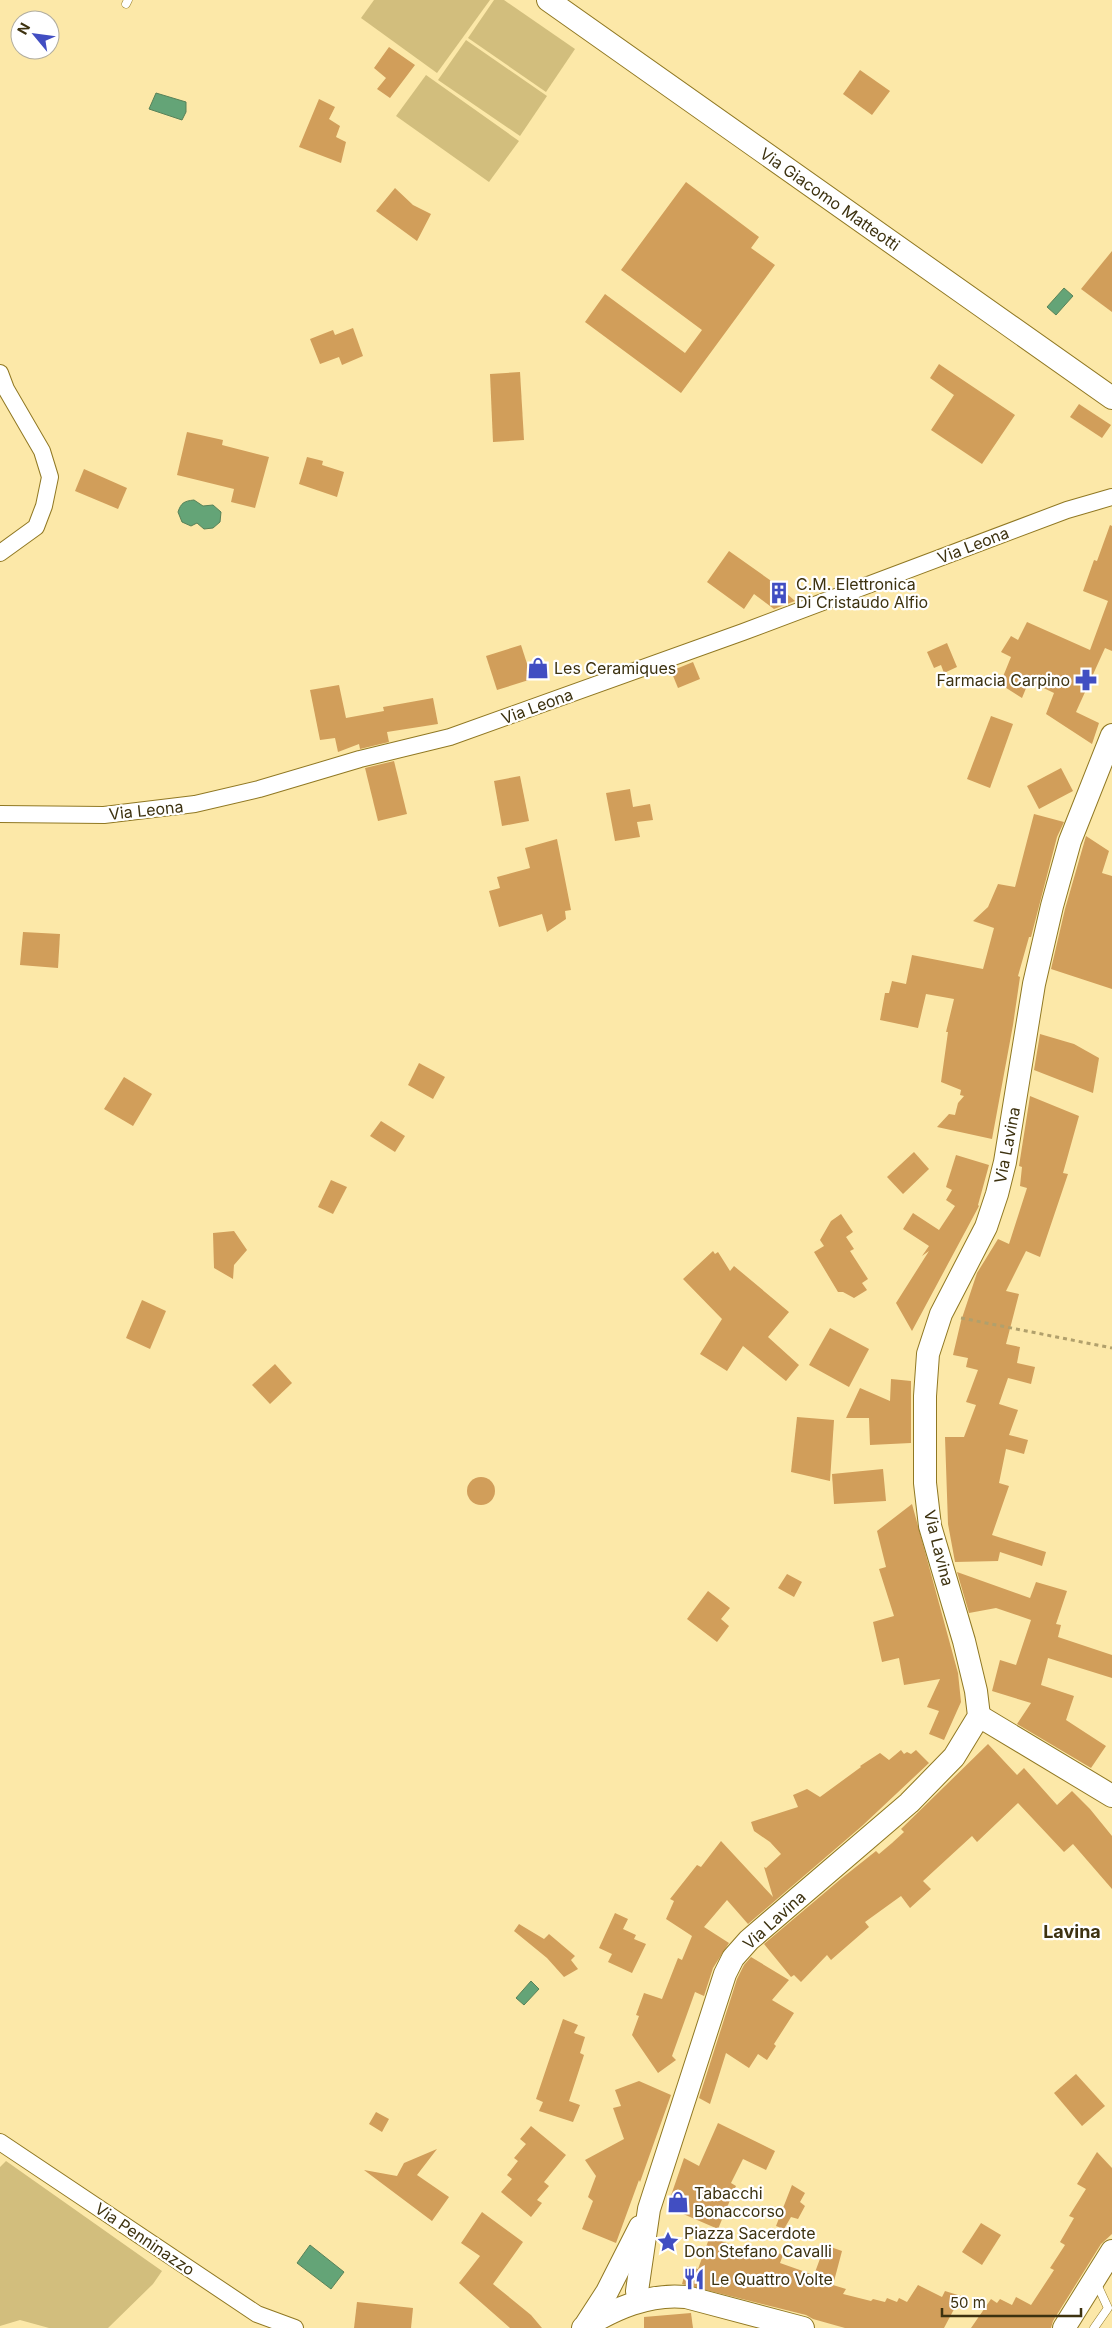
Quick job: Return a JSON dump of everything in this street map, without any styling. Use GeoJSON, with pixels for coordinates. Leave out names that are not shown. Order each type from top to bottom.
{"type":"FeatureCollection","features":[{"type":"Feature","properties":{"kind":"street","name":"Via Giacomo Matteotti"},"geometry":{"type":"LineString","coordinates":[[548,0],[1112,398]]}},
{"type":"Feature","properties":{"kind":"street"},"geometry":{"type":"LineString","coordinates":[[0,373],[6,390],[42,452],[50,477],[44,506],[36,527],[0,553]]}},
{"type":"Feature","properties":{"kind":"street","name":"Via Leona"},"geometry":{"type":"LineString","coordinates":[[0,814],[104,815],[195,804],[259,789],[360,759],[450,737],[744,632],[1067,510],[1112,497]]}},
{"type":"Feature","properties":{"kind":"street","name":"Via Lavina"},"geometry":{"type":"LineString","coordinates":[[584,2327],[608,2292],[649,2209],[725,1974],[733,1958],[749,1940],[909,1803],[954,1757],[979,1716],[976,1691],[964,1641],[930,1526],[925,1483],[925,1396],[928,1354],[941,1314],[986,1227],[997,1194],[1005,1162],[1034,984],[1052,906],[1070,841],[1112,735]]}},
{"type":"Feature","properties":{"kind":"street"},"geometry":{"type":"LineString","coordinates":[[979,1716],[1112,1796]]}},
{"type":"Feature","properties":{"kind":"street","name":"Via Penninazzo"},"geometry":{"type":"LineString","coordinates":[[0,2142],[257,2314],[295,2328]]}},
{"type":"Feature","properties":{"kind":"street","name":"Via Lavina"},"geometry":{"type":"LineString","coordinates":[[639,2301],[637,2291],[649,2209]]}},
{"type":"Feature","properties":{"kind":"street"},"geometry":{"type":"LineString","coordinates":[[1064,2328],[1112,2251]]}},
{"type":"Feature","properties":{"kind":"street","name":"Via Lavina"},"geometry":{"type":"LineString","coordinates":[[584,2327],[639,2301],[668,2295],[686,2297],[803,2328]]}},
{"type":"Feature","properties":{"kind":"lane"},"geometry":{"type":"LineString","coordinates":[[1094,2279],[1108,2308],[1094,2328]]}},
{"type":"Feature","properties":{"kind":"path"},"geometry":{"type":"LineString","coordinates":[[982,1322],[1112,1348]]}},
{"type":"Feature","properties":{"kind":"shaded area"},"geometry":{"type":"Polygon","coordinates":[[[374,0],[490,0],[437,73],[361,18],[374,0]]]}},
{"type":"Feature","properties":{"kind":"shaded area"},"geometry":{"type":"Polygon","coordinates":[[[494,0],[504,0],[575,49],[546,92],[468,38],[494,0]]]}},
{"type":"Feature","properties":{"kind":"shaded area"},"geometry":{"type":"Polygon","coordinates":[[[466,40],[547,96],[520,136],[438,80],[466,40]]]}},
{"type":"Feature","properties":{"kind":"shaded area"},"geometry":{"type":"Polygon","coordinates":[[[426,75],[519,141],[489,182],[396,116],[426,75]]]}},
{"type":"Feature","properties":{"kind":"shaded area"},"geometry":{"type":"Polygon","coordinates":[[[156,93],[186,102],[186,112],[182,120],[149,109],[156,93]]]}},
{"type":"Feature","properties":{"kind":"shaded area"},"geometry":{"type":"Polygon","coordinates":[[[1064,288],[1073,296],[1056,315],[1047,307],[1064,288]]]}},
{"type":"Feature","properties":{"kind":"shaded area"},"geometry":{"type":"Polygon","coordinates":[[[194,500],[203,506],[213,505],[221,512],[220,522],[213,528],[204,529],[197,523],[191,526],[182,522],[178,512],[180,506],[185,502],[194,500]]]}},
{"type":"Feature","properties":{"kind":"shaded area"},"geometry":{"type":"Polygon","coordinates":[[[531,1981],[539,1989],[524,2005],[516,1998],[531,1981]]]}},
{"type":"Feature","properties":{"kind":"shaded area"},"geometry":{"type":"Polygon","coordinates":[[[6,2161],[162,2271],[153,2284],[108,2328],[49,2328],[20,2320],[0,2326],[0,2167],[6,2161]]]}},
{"type":"Feature","properties":{"kind":"shaded area"},"geometry":{"type":"Polygon","coordinates":[[[310,2245],[344,2272],[331,2289],[297,2263],[310,2245]]]}},
{"type":"Feature","properties":{"kind":"building"},"geometry":{"type":"Polygon","coordinates":[[[389,47],[415,65],[390,98],[377,89],[386,78],[374,68],[389,47]]]}},
{"type":"Feature","properties":{"kind":"building"},"geometry":{"type":"Polygon","coordinates":[[[860,70],[890,91],[872,115],[843,94],[860,70]]]}},
{"type":"Feature","properties":{"kind":"building"},"geometry":{"type":"Polygon","coordinates":[[[319,99],[335,107],[329,119],[340,126],[336,137],[346,142],[341,163],[299,147],[319,99]]]}},
{"type":"Feature","properties":{"kind":"building"},"geometry":{"type":"Polygon","coordinates":[[[686,182],[759,237],[751,248],[775,265],[681,393],[585,322],[605,294],[685,353],[702,330],[621,270],[686,182]]]}},
{"type":"Feature","properties":{"kind":"building"},"geometry":{"type":"Polygon","coordinates":[[[395,188],[413,205],[431,214],[417,241],[376,211],[395,188]]]}},
{"type":"Feature","properties":{"kind":"building"},"geometry":{"type":"Polygon","coordinates":[[[1112,251],[1112,312],[1081,289],[1112,251]]]}},
{"type":"Feature","properties":{"kind":"building"},"geometry":{"type":"Polygon","coordinates":[[[353,328],[363,356],[342,365],[339,357],[320,364],[310,339],[333,330],[335,335],[353,328]]]}},
{"type":"Feature","properties":{"kind":"building"},"geometry":{"type":"Polygon","coordinates":[[[939,364],[1015,415],[982,464],[931,430],[954,395],[930,378],[939,364]]]}},
{"type":"Feature","properties":{"kind":"building"},"geometry":{"type":"Polygon","coordinates":[[[520,372],[524,440],[493,442],[490,374],[520,372]]]}},
{"type":"Feature","properties":{"kind":"building"},"geometry":{"type":"Polygon","coordinates":[[[1079,404],[1111,425],[1102,438],[1070,417],[1079,404]]]}},
{"type":"Feature","properties":{"kind":"building"},"geometry":{"type":"Polygon","coordinates":[[[187,432],[223,440],[222,445],[269,457],[255,508],[231,502],[234,489],[177,475],[187,432]]]}},
{"type":"Feature","properties":{"kind":"building"},"geometry":{"type":"Polygon","coordinates":[[[307,457],[323,461],[322,465],[344,472],[337,497],[299,484],[307,457]]]}},
{"type":"Feature","properties":{"kind":"building"},"geometry":{"type":"Polygon","coordinates":[[[84,469],[127,488],[118,509],[75,491],[84,469]]]}},
{"type":"Feature","properties":{"kind":"building"},"geometry":{"type":"Polygon","coordinates":[[[1110,525],[1112,526],[1112,651],[1105,648],[1076,712],[1099,723],[1092,744],[1046,714],[1054,693],[1029,681],[1022,698],[1000,684],[1011,657],[1001,652],[1011,636],[1018,640],[1027,622],[1090,650],[1108,601],[1083,591],[1094,560],[1097,561],[1110,525]]]}},
{"type":"Feature","properties":{"kind":"building"},"geometry":{"type":"Polygon","coordinates":[[[729,551],[777,585],[795,601],[774,609],[754,594],[744,609],[707,582],[729,551]]]}},
{"type":"Feature","properties":{"kind":"building"},"geometry":{"type":"Polygon","coordinates":[[[947,643],[957,667],[944,673],[941,665],[934,668],[927,652],[947,643]]]}},
{"type":"Feature","properties":{"kind":"building"},"geometry":{"type":"Polygon","coordinates":[[[521,645],[532,679],[497,690],[486,656],[521,645]]]}},
{"type":"Feature","properties":{"kind":"building"},"geometry":{"type":"Polygon","coordinates":[[[693,662],[700,679],[678,688],[671,671],[693,662]]]}},
{"type":"Feature","properties":{"kind":"building"},"geometry":{"type":"Polygon","coordinates":[[[339,685],[346,718],[384,711],[383,707],[433,698],[438,724],[387,732],[389,742],[360,749],[359,744],[338,752],[335,738],[320,740],[310,690],[339,685]]]}},
{"type":"Feature","properties":{"kind":"building"},"geometry":{"type":"Polygon","coordinates":[[[991,716],[1013,724],[990,788],[967,779],[991,716]]]}},
{"type":"Feature","properties":{"kind":"building"},"geometry":{"type":"Polygon","coordinates":[[[394,761],[407,814],[378,821],[365,768],[394,761]]]}},
{"type":"Feature","properties":{"kind":"building"},"geometry":{"type":"Polygon","coordinates":[[[1061,768],[1073,791],[1039,809],[1027,786],[1061,768]]]}},
{"type":"Feature","properties":{"kind":"building"},"geometry":{"type":"Polygon","coordinates":[[[520,776],[529,821],[502,826],[494,781],[520,776]]]}},
{"type":"Feature","properties":{"kind":"building"},"geometry":{"type":"Polygon","coordinates":[[[630,789],[633,807],[650,804],[653,820],[637,822],[640,837],[615,841],[606,793],[630,789]]]}},
{"type":"Feature","properties":{"kind":"building"},"geometry":{"type":"Polygon","coordinates":[[[1034,814],[1064,822],[1057,837],[1031,937],[1029,937],[1018,976],[1020,977],[1013,1025],[992,1139],[937,1127],[949,1114],[955,1115],[958,1103],[964,1096],[960,1095],[961,1090],[941,1082],[948,1032],[946,1032],[954,999],[926,994],[918,1028],[880,1020],[885,993],[889,993],[892,981],[906,984],[912,955],[983,969],[994,928],[973,921],[988,907],[998,884],[1015,887],[1034,814]]]}},
{"type":"Feature","properties":{"kind":"building"},"geometry":{"type":"Polygon","coordinates":[[[1086,836],[1109,851],[1102,873],[1112,876],[1112,989],[1051,969],[1065,909],[1086,836]]]}},
{"type":"Feature","properties":{"kind":"building"},"geometry":{"type":"Polygon","coordinates":[[[557,839],[571,910],[565,911],[566,919],[547,932],[542,914],[499,927],[489,891],[500,888],[497,877],[530,868],[525,848],[557,839]]]}},
{"type":"Feature","properties":{"kind":"building"},"geometry":{"type":"Polygon","coordinates":[[[23,932],[60,934],[58,968],[20,965],[23,932]]]}},
{"type":"Feature","properties":{"kind":"building"},"geometry":{"type":"Polygon","coordinates":[[[1040,1034],[1074,1044],[1099,1058],[1093,1093],[1034,1070],[1040,1034]]]}},
{"type":"Feature","properties":{"kind":"building"},"geometry":{"type":"Polygon","coordinates":[[[419,1063],[445,1077],[433,1099],[408,1085],[419,1063]]]}},
{"type":"Feature","properties":{"kind":"building"},"geometry":{"type":"Polygon","coordinates":[[[124,1077],[152,1094],[133,1126],[104,1109],[124,1077]]]}},
{"type":"Feature","properties":{"kind":"building"},"geometry":{"type":"Polygon","coordinates":[[[1030,1096],[1079,1116],[1063,1173],[1068,1174],[1040,1257],[1026,1251],[1006,1291],[1019,1294],[1006,1344],[1020,1347],[1017,1363],[1035,1367],[1031,1384],[1008,1378],[999,1404],[1018,1410],[1009,1435],[1028,1440],[1024,1454],[1006,1449],[999,1483],[1009,1486],[992,1535],[1046,1552],[1042,1566],[1000,1552],[998,1561],[955,1562],[948,1524],[945,1437],[964,1437],[976,1405],[966,1402],[978,1370],[966,1367],[968,1358],[953,1355],[961,1321],[977,1273],[998,1239],[1009,1244],[1027,1188],[1020,1186],[1022,1167],[1019,1166],[1030,1096]]]}},
{"type":"Feature","properties":{"kind":"building"},"geometry":{"type":"Polygon","coordinates":[[[381,1121],[405,1136],[395,1152],[370,1136],[381,1121]]]}},
{"type":"Feature","properties":{"kind":"building"},"geometry":{"type":"Polygon","coordinates":[[[914,1152],[929,1169],[903,1194],[887,1177],[914,1152]]]}},
{"type":"Feature","properties":{"kind":"building"},"geometry":{"type":"Polygon","coordinates":[[[956,1155],[989,1165],[979,1206],[912,1331],[896,1303],[929,1251],[922,1256],[929,1246],[903,1229],[913,1213],[939,1230],[955,1206],[946,1200],[952,1190],[946,1187],[956,1155]]]}},
{"type":"Feature","properties":{"kind":"building"},"geometry":{"type":"Polygon","coordinates":[[[331,1180],[347,1187],[333,1214],[318,1207],[331,1180]]]}},
{"type":"Feature","properties":{"kind":"building"},"geometry":{"type":"Polygon","coordinates":[[[841,1214],[853,1232],[846,1237],[854,1249],[850,1251],[868,1279],[862,1283],[867,1290],[854,1298],[843,1292],[838,1292],[814,1252],[824,1246],[820,1240],[831,1221],[841,1214]]]}},
{"type":"Feature","properties":{"kind":"building"},"geometry":{"type":"Polygon","coordinates":[[[234,1231],[247,1250],[234,1265],[233,1279],[214,1268],[213,1233],[234,1231]]]}},
{"type":"Feature","properties":{"kind":"building"},"geometry":{"type":"Polygon","coordinates":[[[713,1251],[715,1254],[718,1252],[730,1271],[734,1266],[789,1312],[768,1337],[799,1365],[786,1381],[743,1346],[727,1371],[700,1354],[722,1319],[683,1279],[713,1251]]]}},
{"type":"Feature","properties":{"kind":"building"},"geometry":{"type":"Polygon","coordinates":[[[142,1300],[166,1311],[150,1349],[126,1338],[142,1300]]]}},
{"type":"Feature","properties":{"kind":"building"},"geometry":{"type":"Polygon","coordinates":[[[830,1328],[869,1349],[849,1387],[809,1365],[830,1328]]]}},
{"type":"Feature","properties":{"kind":"building"},"geometry":{"type":"Polygon","coordinates":[[[275,1364],[292,1383],[270,1404],[252,1385],[275,1364]]]}},
{"type":"Feature","properties":{"kind":"building"},"geometry":{"type":"Polygon","coordinates":[[[891,1379],[911,1381],[911,1443],[870,1445],[869,1418],[846,1418],[860,1388],[890,1401],[891,1379]]]}},
{"type":"Feature","properties":{"kind":"building"},"geometry":{"type":"Polygon","coordinates":[[[797,1417],[834,1420],[830,1481],[791,1472],[797,1417]]]}},
{"type":"Feature","properties":{"kind":"building"},"geometry":{"type":"Polygon","coordinates":[[[883,1469],[886,1501],[834,1504],[832,1474],[883,1469]]]}},
{"type":"Feature","properties":{"kind":"building"},"geometry":{"type":"Polygon","coordinates":[[[481,1477],[491,1481],[495,1491],[491,1501],[481,1505],[471,1501],[467,1491],[471,1481],[481,1477]]]}},
{"type":"Feature","properties":{"kind":"building"},"geometry":{"type":"Polygon","coordinates":[[[912,1504],[958,1673],[961,1702],[944,1740],[929,1734],[939,1711],[927,1707],[940,1679],[904,1685],[899,1658],[882,1662],[873,1622],[894,1616],[879,1569],[886,1567],[877,1531],[912,1504]]]}},
{"type":"Feature","properties":{"kind":"building"},"geometry":{"type":"Polygon","coordinates":[[[957,1572],[1030,1598],[1036,1582],[1067,1591],[1056,1624],[1061,1625],[1058,1637],[1112,1655],[1112,1678],[1048,1658],[1041,1685],[1074,1696],[1066,1720],[1106,1746],[1091,1768],[1017,1724],[1031,1703],[992,1691],[1000,1660],[1016,1665],[1031,1620],[996,1608],[969,1613],[957,1572]]]}},
{"type":"Feature","properties":{"kind":"building"},"geometry":{"type":"Polygon","coordinates":[[[787,1574],[802,1582],[794,1597],[778,1588],[787,1574]]]}},
{"type":"Feature","properties":{"kind":"building"},"geometry":{"type":"Polygon","coordinates":[[[708,1591],[730,1608],[721,1619],[729,1626],[717,1642],[687,1619],[708,1591]]]}},
{"type":"Feature","properties":{"kind":"building"},"geometry":{"type":"Polygon","coordinates":[[[988,1744],[1017,1775],[1024,1768],[1057,1805],[1072,1791],[1090,1809],[1112,1836],[1112,1889],[1073,1844],[1064,1852],[1018,1803],[977,1842],[972,1836],[923,1881],[931,1889],[910,1908],[901,1896],[865,1922],[869,1927],[831,1960],[827,1955],[801,1982],[794,1975],[791,1977],[764,1944],[876,1851],[879,1854],[892,1843],[904,1832],[901,1829],[988,1744]]]}},
{"type":"Feature","properties":{"kind":"building"},"geometry":{"type":"Polygon","coordinates":[[[901,1750],[904,1754],[907,1752],[911,1754],[916,1750],[929,1763],[862,1826],[748,1924],[727,1900],[704,1927],[729,1943],[713,1968],[704,1996],[695,1992],[672,2056],[676,2060],[658,2073],[632,2035],[639,2016],[636,2015],[644,1993],[662,1999],[678,1958],[682,1960],[692,1936],[666,1919],[674,1901],[670,1899],[697,1865],[701,1867],[721,1841],[773,1897],[764,1867],[766,1868],[781,1854],[770,1842],[754,1831],[751,1822],[798,1807],[793,1795],[807,1789],[820,1797],[880,1753],[889,1760],[901,1750]]]}},
{"type":"Feature","properties":{"kind":"building"},"geometry":{"type":"Polygon","coordinates":[[[615,1913],[628,1919],[623,1929],[636,1935],[634,1939],[646,1944],[632,1973],[608,1962],[612,1954],[599,1948],[615,1913]]]}},
{"type":"Feature","properties":{"kind":"building"},"geometry":{"type":"Polygon","coordinates":[[[519,1924],[544,1939],[549,1934],[575,1956],[571,1960],[578,1969],[564,1977],[547,1958],[514,1931],[519,1924]]]}},
{"type":"Feature","properties":{"kind":"building"},"geometry":{"type":"Polygon","coordinates":[[[751,1957],[789,1980],[772,2000],[794,2013],[774,2044],[776,2046],[767,2060],[758,2054],[749,2068],[726,2053],[710,2104],[699,2098],[737,1979],[744,1965],[751,1957]]]}},
{"type":"Feature","properties":{"kind":"building"},"geometry":{"type":"Polygon","coordinates":[[[563,2019],[578,2025],[574,2033],[585,2037],[580,2053],[584,2055],[569,2101],[580,2105],[573,2122],[539,2111],[543,2102],[536,2099],[563,2019]]]}},
{"type":"Feature","properties":{"kind":"building"},"geometry":{"type":"Polygon","coordinates":[[[1076,2074],[1105,2106],[1082,2126],[1054,2093],[1076,2074]]]}},
{"type":"Feature","properties":{"kind":"building"},"geometry":{"type":"Polygon","coordinates":[[[639,2081],[671,2095],[616,2243],[582,2229],[593,2201],[588,2197],[596,2176],[585,2160],[624,2139],[613,2108],[621,2106],[615,2090],[639,2081]]]}},
{"type":"Feature","properties":{"kind":"building"},"geometry":{"type":"Polygon","coordinates":[[[376,2112],[389,2119],[382,2132],[369,2124],[376,2112]]]}},
{"type":"Feature","properties":{"kind":"building"},"geometry":{"type":"Polygon","coordinates":[[[718,2123],[775,2151],[766,2170],[743,2159],[731,2183],[736,2186],[718,2229],[667,2207],[684,2158],[699,2166],[718,2123]]]}},
{"type":"Feature","properties":{"kind":"building"},"geometry":{"type":"Polygon","coordinates":[[[531,2126],[566,2155],[544,2182],[549,2186],[537,2200],[542,2203],[531,2217],[501,2192],[512,2179],[507,2175],[518,2161],[514,2158],[526,2144],[520,2139],[531,2126]]]}},
{"type":"Feature","properties":{"kind":"building"},"geometry":{"type":"Polygon","coordinates":[[[437,2149],[417,2175],[449,2197],[432,2221],[364,2170],[397,2176],[404,2163],[437,2149]]]}},
{"type":"Feature","properties":{"kind":"building"},"geometry":{"type":"Polygon","coordinates":[[[1097,2152],[1112,2168],[1112,2234],[1101,2244],[1053,2321],[1051,2328],[971,2328],[991,2299],[997,2303],[1000,2299],[1012,2305],[1016,2297],[1031,2305],[1054,2270],[1050,2268],[1065,2245],[1060,2242],[1074,2218],[1069,2216],[1086,2189],[1077,2184],[1097,2152]]]}},
{"type":"Feature","properties":{"kind":"building"},"geometry":{"type":"Polygon","coordinates":[[[792,2185],[805,2193],[800,2202],[805,2206],[798,2219],[791,2217],[784,2229],[776,2226],[792,2185]]]}},
{"type":"Feature","properties":{"kind":"building"},"geometry":{"type":"Polygon","coordinates":[[[482,2212],[523,2242],[493,2284],[531,2315],[542,2328],[510,2328],[459,2283],[480,2256],[461,2243],[482,2212]]]}},
{"type":"Feature","properties":{"kind":"building"},"geometry":{"type":"Polygon","coordinates":[[[981,2223],[1001,2235],[982,2265],[962,2252],[981,2223]]]}},
{"type":"Feature","properties":{"kind":"building"},"geometry":{"type":"Polygon","coordinates":[[[710,2236],[764,2259],[767,2249],[783,2255],[780,2263],[814,2275],[825,2245],[842,2251],[833,2285],[846,2289],[843,2294],[871,2301],[873,2299],[885,2302],[887,2298],[897,2302],[899,2298],[907,2302],[918,2285],[942,2297],[945,2291],[961,2296],[944,2328],[845,2328],[813,2319],[806,2315],[682,2284],[687,2266],[698,2269],[710,2236]]]}},
{"type":"Feature","properties":{"kind":"building"},"geometry":{"type":"Polygon","coordinates":[[[357,2302],[413,2308],[411,2328],[354,2328],[357,2302]]]}},
{"type":"Feature","properties":{"kind":"building"},"geometry":{"type":"Polygon","coordinates":[[[691,2313],[693,2328],[644,2328],[644,2317],[691,2313]]]}},
{"type":"Feature","properties":{"kind":"place","name":"C.M. Elettronica Di Cristaudo Alfio"},"geometry":{"type":"Point","coordinates":[779,593]}},
{"type":"Feature","properties":{"kind":"place","name":"Les Ceramiques"},"geometry":{"type":"Point","coordinates":[538,668]}},
{"type":"Feature","properties":{"kind":"place","name":"Farmacia Carpino"},"geometry":{"type":"Point","coordinates":[1086,680]}},
{"type":"Feature","properties":{"kind":"place","name":"Tabacchi Bonaccorso"},"geometry":{"type":"Point","coordinates":[678,2202]}},
{"type":"Feature","properties":{"kind":"place","name":"Piazza Sacerdote Don Stefano Cavalli"},"geometry":{"type":"Point","coordinates":[668,2242]}},
{"type":"Feature","properties":{"kind":"place","name":"Le Quattro Volte"},"geometry":{"type":"Point","coordinates":[694,2279]}},
{"type":"Feature","properties":{"kind":"district","name":"Lavina"},"geometry":{"type":"Point","coordinates":[1072,1931]}}]}
